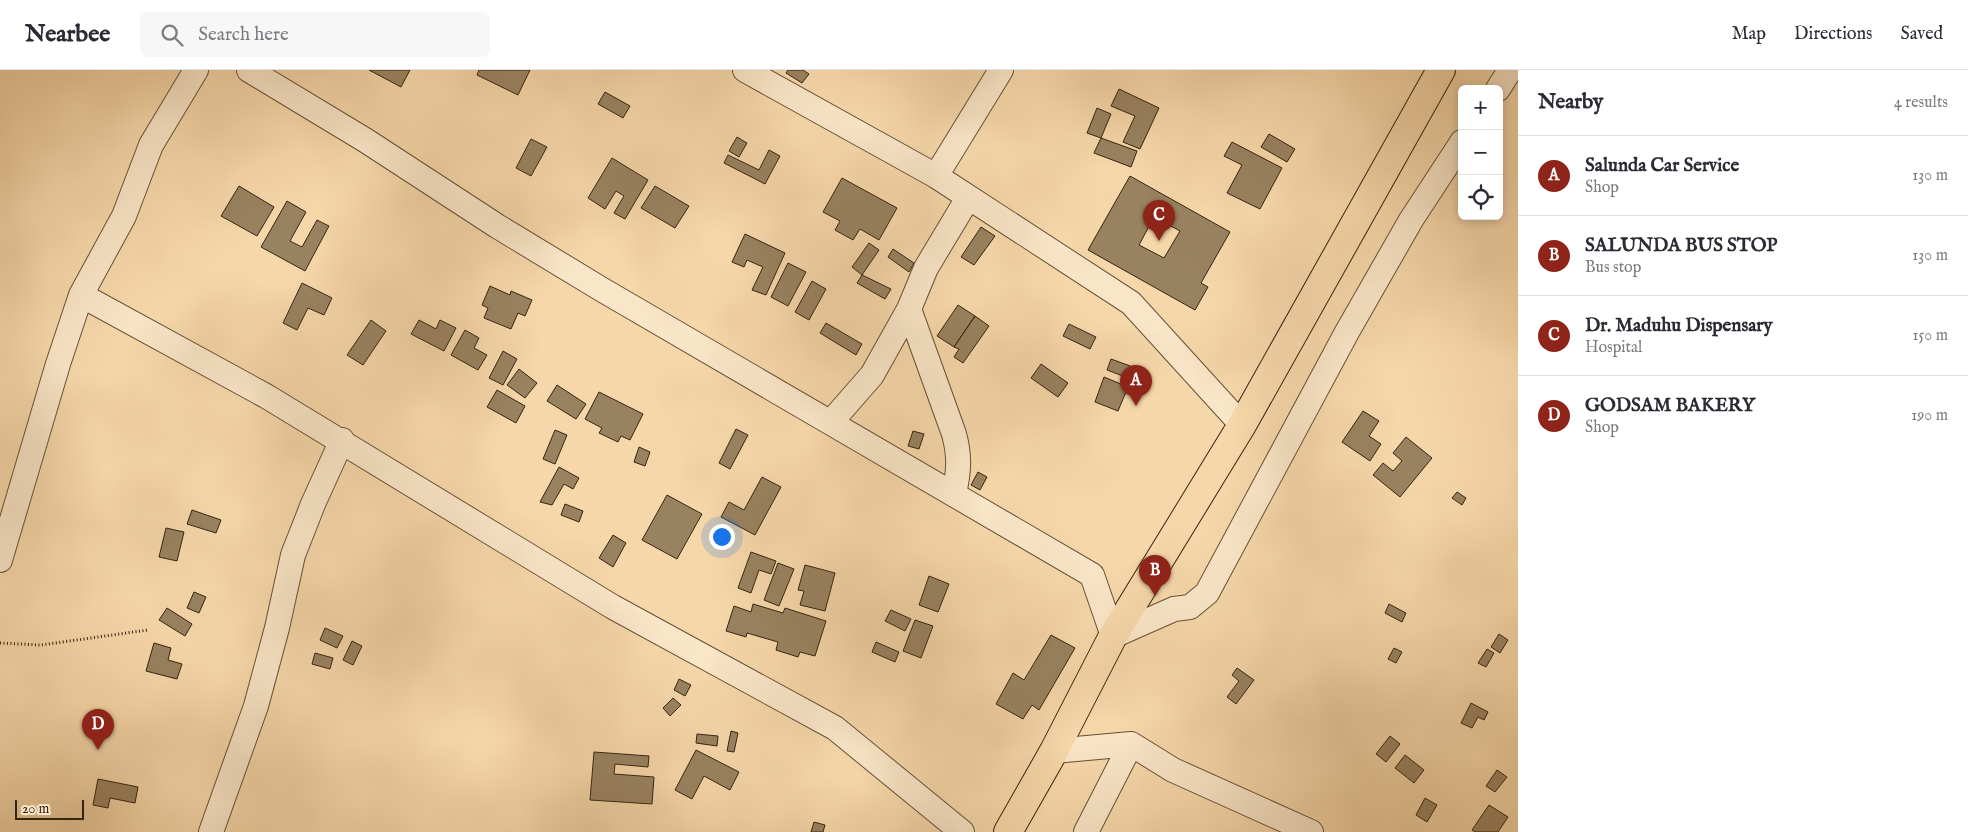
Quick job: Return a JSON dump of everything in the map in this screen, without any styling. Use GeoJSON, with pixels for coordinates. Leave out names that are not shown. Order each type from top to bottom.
{"type":"FeatureCollection","features":[{"type":"Feature","properties":{"kind":"highway"},"geometry":{"type":"LineString","coordinates":[[1008,832],[1054,751],[1113,636],[1242,425],[1441,70]]}},
{"type":"Feature","properties":{"kind":"street"},"geometry":{"type":"LineString","coordinates":[[0,560],[58,364],[82,294],[124,216],[151,145],[196,70]]}},
{"type":"Feature","properties":{"kind":"street"},"geometry":{"type":"LineString","coordinates":[[248,70],[365,140],[497,226],[601,289],[1092,575],[1113,636],[1174,609],[1190,606],[1207,593],[1246,525],[1347,332],[1411,220],[1458,148]]}},
{"type":"Feature","properties":{"kind":"street"},"geometry":{"type":"LineString","coordinates":[[745,70],[936,176],[1131,303],[1242,425]]}},
{"type":"Feature","properties":{"kind":"street"},"geometry":{"type":"LineString","coordinates":[[936,176],[1001,70]]}},
{"type":"Feature","properties":{"kind":"street"},"geometry":{"type":"LineString","coordinates":[[1501,85],[1510,70]]}},
{"type":"Feature","properties":{"kind":"street"},"geometry":{"type":"LineString","coordinates":[[831,422],[872,375],[909,309],[926,268],[968,198]]}},
{"type":"Feature","properties":{"kind":"street"},"geometry":{"type":"LineString","coordinates":[[82,294],[342,440],[613,606],[835,728],[962,832]]}},
{"type":"Feature","properties":{"kind":"street"},"geometry":{"type":"LineString","coordinates":[[909,309],[954,434],[959,453],[960,471],[954,494]]}},
{"type":"Feature","properties":{"kind":"street"},"geometry":{"type":"LineString","coordinates":[[211,832],[256,706],[294,555],[313,504],[342,440]]}},
{"type":"Feature","properties":{"kind":"street"},"geometry":{"type":"LineString","coordinates":[[0,501],[11,522]]}},
{"type":"Feature","properties":{"kind":"street"},"geometry":{"type":"LineString","coordinates":[[1086,832],[1131,744]]}},
{"type":"Feature","properties":{"kind":"street"},"geometry":{"type":"LineString","coordinates":[[1054,751],[1131,744],[1173,770],[1311,832]]}},
{"type":"Feature","properties":{"kind":"path"},"geometry":{"type":"LineString","coordinates":[[0,643],[41,645],[148,630]]}},
{"type":"Feature","properties":{"kind":"building"},"geometry":{"type":"Polygon","coordinates":[[[369,70],[410,70],[401,87],[369,70]]]}},
{"type":"Feature","properties":{"kind":"building"},"geometry":{"type":"Polygon","coordinates":[[[479,70],[530,70],[518,95],[477,75],[479,70]]]}},
{"type":"Feature","properties":{"kind":"building"},"geometry":{"type":"Polygon","coordinates":[[[788,70],[803,70],[809,74],[802,83],[786,73],[788,70]]]}},
{"type":"Feature","properties":{"kind":"building"},"geometry":{"type":"Polygon","coordinates":[[[1119,89],[1159,108],[1140,149],[1123,142],[1135,116],[1111,106],[1119,89]]]}},
{"type":"Feature","properties":{"kind":"building"},"geometry":{"type":"Polygon","coordinates":[[[605,92],[630,106],[623,118],[598,104],[605,92]]]}},
{"type":"Feature","properties":{"kind":"building"},"geometry":{"type":"Polygon","coordinates":[[[1097,108],[1111,114],[1101,138],[1087,133],[1097,108]]]}},
{"type":"Feature","properties":{"kind":"building"},"geometry":{"type":"Polygon","coordinates":[[[1269,134],[1295,149],[1287,162],[1261,147],[1269,134]]]}},
{"type":"Feature","properties":{"kind":"building"},"geometry":{"type":"Polygon","coordinates":[[[737,137],[747,143],[739,157],[729,151],[737,137]]]}},
{"type":"Feature","properties":{"kind":"building"},"geometry":{"type":"Polygon","coordinates":[[[1101,138],[1137,151],[1131,167],[1094,153],[1101,138]]]}},
{"type":"Feature","properties":{"kind":"building"},"geometry":{"type":"Polygon","coordinates":[[[531,139],[547,147],[531,176],[516,168],[531,139]]]}},
{"type":"Feature","properties":{"kind":"building"},"geometry":{"type":"Polygon","coordinates":[[[1232,142],[1282,168],[1260,209],[1227,193],[1242,165],[1224,156],[1232,142]]]}},
{"type":"Feature","properties":{"kind":"building"},"geometry":{"type":"Polygon","coordinates":[[[769,150],[780,156],[765,184],[724,163],[728,155],[759,170],[769,150]]]}},
{"type":"Feature","properties":{"kind":"building"},"geometry":{"type":"Polygon","coordinates":[[[612,158],[648,180],[625,219],[614,213],[624,196],[616,191],[605,209],[588,198],[612,158]]]}},
{"type":"Feature","properties":{"kind":"building"},"geometry":{"type":"Polygon","coordinates":[[[1130,176],[1230,232],[1201,283],[1208,287],[1195,310],[1088,250],[1130,176]],[[1154,217],[1139,245],[1164,258],[1180,231],[1154,217]]]}},
{"type":"Feature","properties":{"kind":"building"},"geometry":{"type":"Polygon","coordinates":[[[842,178],[897,208],[879,240],[860,229],[853,240],[835,230],[840,221],[823,212],[842,178]]]}},
{"type":"Feature","properties":{"kind":"building"},"geometry":{"type":"Polygon","coordinates":[[[239,186],[274,207],[257,236],[221,216],[239,186]]]}},
{"type":"Feature","properties":{"kind":"building"},"geometry":{"type":"Polygon","coordinates":[[[655,186],[689,206],[675,228],[641,208],[655,186]]]}},
{"type":"Feature","properties":{"kind":"building"},"geometry":{"type":"Polygon","coordinates":[[[287,201],[306,212],[290,241],[302,247],[317,220],[329,226],[305,271],[261,247],[287,201]]]}},
{"type":"Feature","properties":{"kind":"building"},"geometry":{"type":"Polygon","coordinates":[[[981,227],[995,236],[974,265],[961,257],[981,227]]]}},
{"type":"Feature","properties":{"kind":"building"},"geometry":{"type":"Polygon","coordinates":[[[745,234],[785,253],[766,295],[752,290],[763,267],[747,260],[744,267],[732,262],[745,234]]]}},
{"type":"Feature","properties":{"kind":"building"},"geometry":{"type":"Polygon","coordinates":[[[869,243],[879,250],[862,275],[852,267],[869,243]]]}},
{"type":"Feature","properties":{"kind":"building"},"geometry":{"type":"Polygon","coordinates":[[[893,249],[914,263],[909,272],[888,257],[893,249]]]}},
{"type":"Feature","properties":{"kind":"building"},"geometry":{"type":"Polygon","coordinates":[[[788,263],[806,272],[788,306],[771,297],[788,263]]]}},
{"type":"Feature","properties":{"kind":"building"},"geometry":{"type":"Polygon","coordinates":[[[862,275],[891,289],[885,299],[857,283],[862,275]]]}},
{"type":"Feature","properties":{"kind":"building"},"geometry":{"type":"Polygon","coordinates":[[[812,281],[826,289],[809,320],[795,312],[812,281]]]}},
{"type":"Feature","properties":{"kind":"building"},"geometry":{"type":"Polygon","coordinates":[[[302,283],[332,298],[324,315],[308,308],[297,330],[283,323],[302,283]]]}},
{"type":"Feature","properties":{"kind":"building"},"geometry":{"type":"Polygon","coordinates":[[[490,286],[510,295],[511,291],[532,300],[525,316],[518,313],[511,329],[484,318],[488,308],[482,305],[490,286]]]}},
{"type":"Feature","properties":{"kind":"building"},"geometry":{"type":"Polygon","coordinates":[[[958,305],[975,316],[954,347],[937,336],[958,305]]]}},
{"type":"Feature","properties":{"kind":"building"},"geometry":{"type":"Polygon","coordinates":[[[975,316],[989,326],[963,363],[954,357],[959,349],[954,347],[975,316]]]}},
{"type":"Feature","properties":{"kind":"building"},"geometry":{"type":"Polygon","coordinates":[[[371,320],[386,331],[363,365],[347,355],[371,320]]]}},
{"type":"Feature","properties":{"kind":"building"},"geometry":{"type":"Polygon","coordinates":[[[419,320],[436,329],[440,320],[456,328],[444,351],[411,334],[419,320]]]}},
{"type":"Feature","properties":{"kind":"building"},"geometry":{"type":"Polygon","coordinates":[[[826,323],[862,344],[856,355],[820,333],[826,323]]]}},
{"type":"Feature","properties":{"kind":"building"},"geometry":{"type":"Polygon","coordinates":[[[1069,324],[1096,337],[1090,349],[1063,336],[1069,324]]]}},
{"type":"Feature","properties":{"kind":"building"},"geometry":{"type":"Polygon","coordinates":[[[465,330],[479,338],[474,348],[487,355],[478,370],[451,355],[465,330]]]}},
{"type":"Feature","properties":{"kind":"building"},"geometry":{"type":"Polygon","coordinates":[[[503,351],[517,359],[503,385],[489,378],[503,351]]]}},
{"type":"Feature","properties":{"kind":"building"},"geometry":{"type":"Polygon","coordinates":[[[1111,359],[1133,367],[1128,378],[1107,370],[1111,359]]]}},
{"type":"Feature","properties":{"kind":"building"},"geometry":{"type":"Polygon","coordinates":[[[1041,364],[1068,383],[1058,397],[1031,378],[1041,364]]]}},
{"type":"Feature","properties":{"kind":"building"},"geometry":{"type":"Polygon","coordinates":[[[519,369],[537,383],[525,398],[507,385],[519,369]]]}},
{"type":"Feature","properties":{"kind":"building"},"geometry":{"type":"Polygon","coordinates":[[[1104,377],[1128,387],[1118,411],[1095,402],[1104,377]]]}},
{"type":"Feature","properties":{"kind":"building"},"geometry":{"type":"Polygon","coordinates":[[[557,385],[586,404],[576,419],[547,401],[557,385]]]}},
{"type":"Feature","properties":{"kind":"building"},"geometry":{"type":"Polygon","coordinates":[[[497,390],[525,406],[516,423],[487,407],[497,390]]]}},
{"type":"Feature","properties":{"kind":"building"},"geometry":{"type":"Polygon","coordinates":[[[599,392],[643,414],[630,440],[621,436],[618,442],[599,433],[602,428],[585,419],[599,392]]]}},
{"type":"Feature","properties":{"kind":"building"},"geometry":{"type":"Polygon","coordinates":[[[1363,411],[1379,421],[1369,436],[1381,444],[1370,461],[1342,442],[1363,411]]]}},
{"type":"Feature","properties":{"kind":"building"},"geometry":{"type":"Polygon","coordinates":[[[736,429],[748,435],[730,469],[719,463],[736,429]]]}},
{"type":"Feature","properties":{"kind":"building"},"geometry":{"type":"Polygon","coordinates":[[[555,430],[567,435],[555,464],[543,459],[555,430]]]}},
{"type":"Feature","properties":{"kind":"building"},"geometry":{"type":"Polygon","coordinates":[[[913,431],[924,434],[919,449],[908,446],[913,431]]]}},
{"type":"Feature","properties":{"kind":"building"},"geometry":{"type":"Polygon","coordinates":[[[1406,437],[1432,458],[1400,497],[1373,475],[1383,463],[1393,471],[1402,461],[1393,453],[1406,437]]]}},
{"type":"Feature","properties":{"kind":"building"},"geometry":{"type":"Polygon","coordinates":[[[639,447],[650,452],[645,466],[634,462],[639,447]]]}},
{"type":"Feature","properties":{"kind":"building"},"geometry":{"type":"Polygon","coordinates":[[[559,467],[579,478],[573,489],[564,484],[552,505],[540,502],[559,467]]]}},
{"type":"Feature","properties":{"kind":"building"},"geometry":{"type":"Polygon","coordinates":[[[978,472],[987,477],[980,490],[971,485],[978,472]]]}},
{"type":"Feature","properties":{"kind":"building"},"geometry":{"type":"Polygon","coordinates":[[[762,477],[781,487],[755,535],[721,517],[729,502],[744,510],[762,477]]]}},
{"type":"Feature","properties":{"kind":"building"},"geometry":{"type":"Polygon","coordinates":[[[1457,492],[1466,498],[1462,505],[1452,498],[1457,492]]]}},
{"type":"Feature","properties":{"kind":"building"},"geometry":{"type":"Polygon","coordinates":[[[667,495],[702,514],[677,559],[642,540],[667,495]]]}},
{"type":"Feature","properties":{"kind":"building"},"geometry":{"type":"Polygon","coordinates":[[[565,504],[583,511],[579,522],[561,515],[565,504]]]}},
{"type":"Feature","properties":{"kind":"building"},"geometry":{"type":"Polygon","coordinates":[[[192,510],[221,520],[216,533],[187,524],[192,510]]]}},
{"type":"Feature","properties":{"kind":"building"},"geometry":{"type":"Polygon","coordinates":[[[166,528],[184,532],[177,561],[159,557],[166,528]]]}},
{"type":"Feature","properties":{"kind":"building"},"geometry":{"type":"Polygon","coordinates":[[[613,535],[626,543],[613,567],[599,558],[613,535]]]}},
{"type":"Feature","properties":{"kind":"building"},"geometry":{"type":"Polygon","coordinates":[[[751,552],[776,561],[771,574],[759,570],[751,593],[738,588],[751,552]]]}},
{"type":"Feature","properties":{"kind":"building"},"geometry":{"type":"Polygon","coordinates":[[[778,563],[794,569],[779,606],[764,600],[778,563]]]}},
{"type":"Feature","properties":{"kind":"building"},"geometry":{"type":"Polygon","coordinates":[[[805,565],[835,573],[825,611],[800,605],[804,591],[798,590],[805,565]]]}},
{"type":"Feature","properties":{"kind":"building"},"geometry":{"type":"Polygon","coordinates":[[[929,576],[949,584],[938,612],[919,605],[929,576]]]}},
{"type":"Feature","properties":{"kind":"building"},"geometry":{"type":"Polygon","coordinates":[[[194,592],[206,597],[199,613],[187,608],[194,592]]]}},
{"type":"Feature","properties":{"kind":"building"},"geometry":{"type":"Polygon","coordinates":[[[753,604],[783,613],[785,608],[826,621],[815,656],[800,652],[798,657],[776,650],[778,642],[747,633],[746,637],[726,631],[734,606],[751,612],[753,604]]]}},
{"type":"Feature","properties":{"kind":"building"},"geometry":{"type":"Polygon","coordinates":[[[1389,604],[1406,613],[1402,622],[1385,613],[1389,604]]]}},
{"type":"Feature","properties":{"kind":"building"},"geometry":{"type":"Polygon","coordinates":[[[167,608],[192,624],[185,636],[159,620],[167,608]]]}},
{"type":"Feature","properties":{"kind":"building"},"geometry":{"type":"Polygon","coordinates":[[[891,610],[911,619],[905,631],[885,621],[891,610]]]}},
{"type":"Feature","properties":{"kind":"building"},"geometry":{"type":"Polygon","coordinates":[[[915,620],[933,626],[921,658],[903,651],[915,620]]]}},
{"type":"Feature","properties":{"kind":"building"},"geometry":{"type":"Polygon","coordinates":[[[325,628],[343,636],[337,648],[320,640],[325,628]]]}},
{"type":"Feature","properties":{"kind":"building"},"geometry":{"type":"Polygon","coordinates":[[[1499,634],[1508,640],[1500,653],[1491,647],[1499,634]]]}},
{"type":"Feature","properties":{"kind":"building"},"geometry":{"type":"Polygon","coordinates":[[[1051,635],[1075,648],[1039,710],[1032,705],[1023,719],[996,704],[1013,673],[1024,680],[1051,635]]]}},
{"type":"Feature","properties":{"kind":"building"},"geometry":{"type":"Polygon","coordinates":[[[352,641],[362,646],[353,665],[343,660],[352,641]]]}},
{"type":"Feature","properties":{"kind":"building"},"geometry":{"type":"Polygon","coordinates":[[[876,642],[899,652],[895,662],[872,652],[876,642]]]}},
{"type":"Feature","properties":{"kind":"building"},"geometry":{"type":"Polygon","coordinates":[[[154,643],[171,648],[168,660],[182,664],[177,679],[146,671],[154,643]]]}},
{"type":"Feature","properties":{"kind":"building"},"geometry":{"type":"Polygon","coordinates":[[[1394,648],[1402,652],[1396,663],[1388,659],[1394,648]]]}},
{"type":"Feature","properties":{"kind":"building"},"geometry":{"type":"Polygon","coordinates":[[[1487,649],[1494,653],[1486,667],[1478,663],[1487,649]]]}},
{"type":"Feature","properties":{"kind":"building"},"geometry":{"type":"Polygon","coordinates":[[[315,653],[333,658],[330,669],[312,664],[315,653]]]}},
{"type":"Feature","properties":{"kind":"building"},"geometry":{"type":"Polygon","coordinates":[[[1237,668],[1254,680],[1236,704],[1227,697],[1239,681],[1232,675],[1237,668]]]}},
{"type":"Feature","properties":{"kind":"building"},"geometry":{"type":"Polygon","coordinates":[[[679,679],[691,685],[685,696],[674,690],[679,679]]]}},
{"type":"Feature","properties":{"kind":"building"},"geometry":{"type":"Polygon","coordinates":[[[673,698],[681,705],[670,716],[663,708],[673,698]]]}},
{"type":"Feature","properties":{"kind":"building"},"geometry":{"type":"Polygon","coordinates":[[[1471,703],[1488,712],[1484,720],[1478,717],[1472,728],[1461,723],[1471,703]]]}},
{"type":"Feature","properties":{"kind":"building"},"geometry":{"type":"Polygon","coordinates":[[[731,731],[738,733],[734,752],[727,751],[731,731]]]}},
{"type":"Feature","properties":{"kind":"building"},"geometry":{"type":"Polygon","coordinates":[[[697,734],[718,736],[717,746],[696,743],[697,734]]]}},
{"type":"Feature","properties":{"kind":"building"},"geometry":{"type":"Polygon","coordinates":[[[1390,736],[1400,744],[1386,762],[1376,754],[1390,736]]]}},
{"type":"Feature","properties":{"kind":"building"},"geometry":{"type":"Polygon","coordinates":[[[696,750],[739,772],[730,790],[704,776],[692,799],[675,790],[696,750]]]}},
{"type":"Feature","properties":{"kind":"building"},"geometry":{"type":"Polygon","coordinates":[[[594,752],[649,756],[648,767],[615,764],[614,774],[654,777],[652,804],[590,800],[594,752]]]}},
{"type":"Feature","properties":{"kind":"building"},"geometry":{"type":"Polygon","coordinates":[[[1405,755],[1424,770],[1414,783],[1395,768],[1405,755]]]}},
{"type":"Feature","properties":{"kind":"building"},"geometry":{"type":"Polygon","coordinates":[[[1497,770],[1507,777],[1495,792],[1486,786],[1497,770]]]}},
{"type":"Feature","properties":{"kind":"building"},"geometry":{"type":"Polygon","coordinates":[[[98,779],[138,787],[135,803],[110,798],[108,808],[93,805],[98,779]]]}},
{"type":"Feature","properties":{"kind":"building"},"geometry":{"type":"Polygon","coordinates":[[[1425,798],[1437,805],[1427,822],[1416,815],[1425,798]]]}},
{"type":"Feature","properties":{"kind":"building"},"geometry":{"type":"Polygon","coordinates":[[[1489,805],[1508,817],[1498,832],[1475,832],[1472,830],[1489,805]]]}},
{"type":"Feature","properties":{"kind":"building"},"geometry":{"type":"Polygon","coordinates":[[[814,822],[825,825],[823,832],[811,832],[814,822]]]}},
{"type":"Feature","properties":{"kind":"place","name":"Dr. Maduhu Dispensary"},"geometry":{"type":"Point","coordinates":[1159,241]}},
{"type":"Feature","properties":{"kind":"place","name":"Salunda Car Service"},"geometry":{"type":"Point","coordinates":[1136,406]}},
{"type":"Feature","properties":{"kind":"place","name":"SALUNDA BUS STOP"},"geometry":{"type":"Point","coordinates":[1155,596]}},
{"type":"Feature","properties":{"kind":"place","name":"GODSAM BAKERY"},"geometry":{"type":"Point","coordinates":[98,750]}}]}
